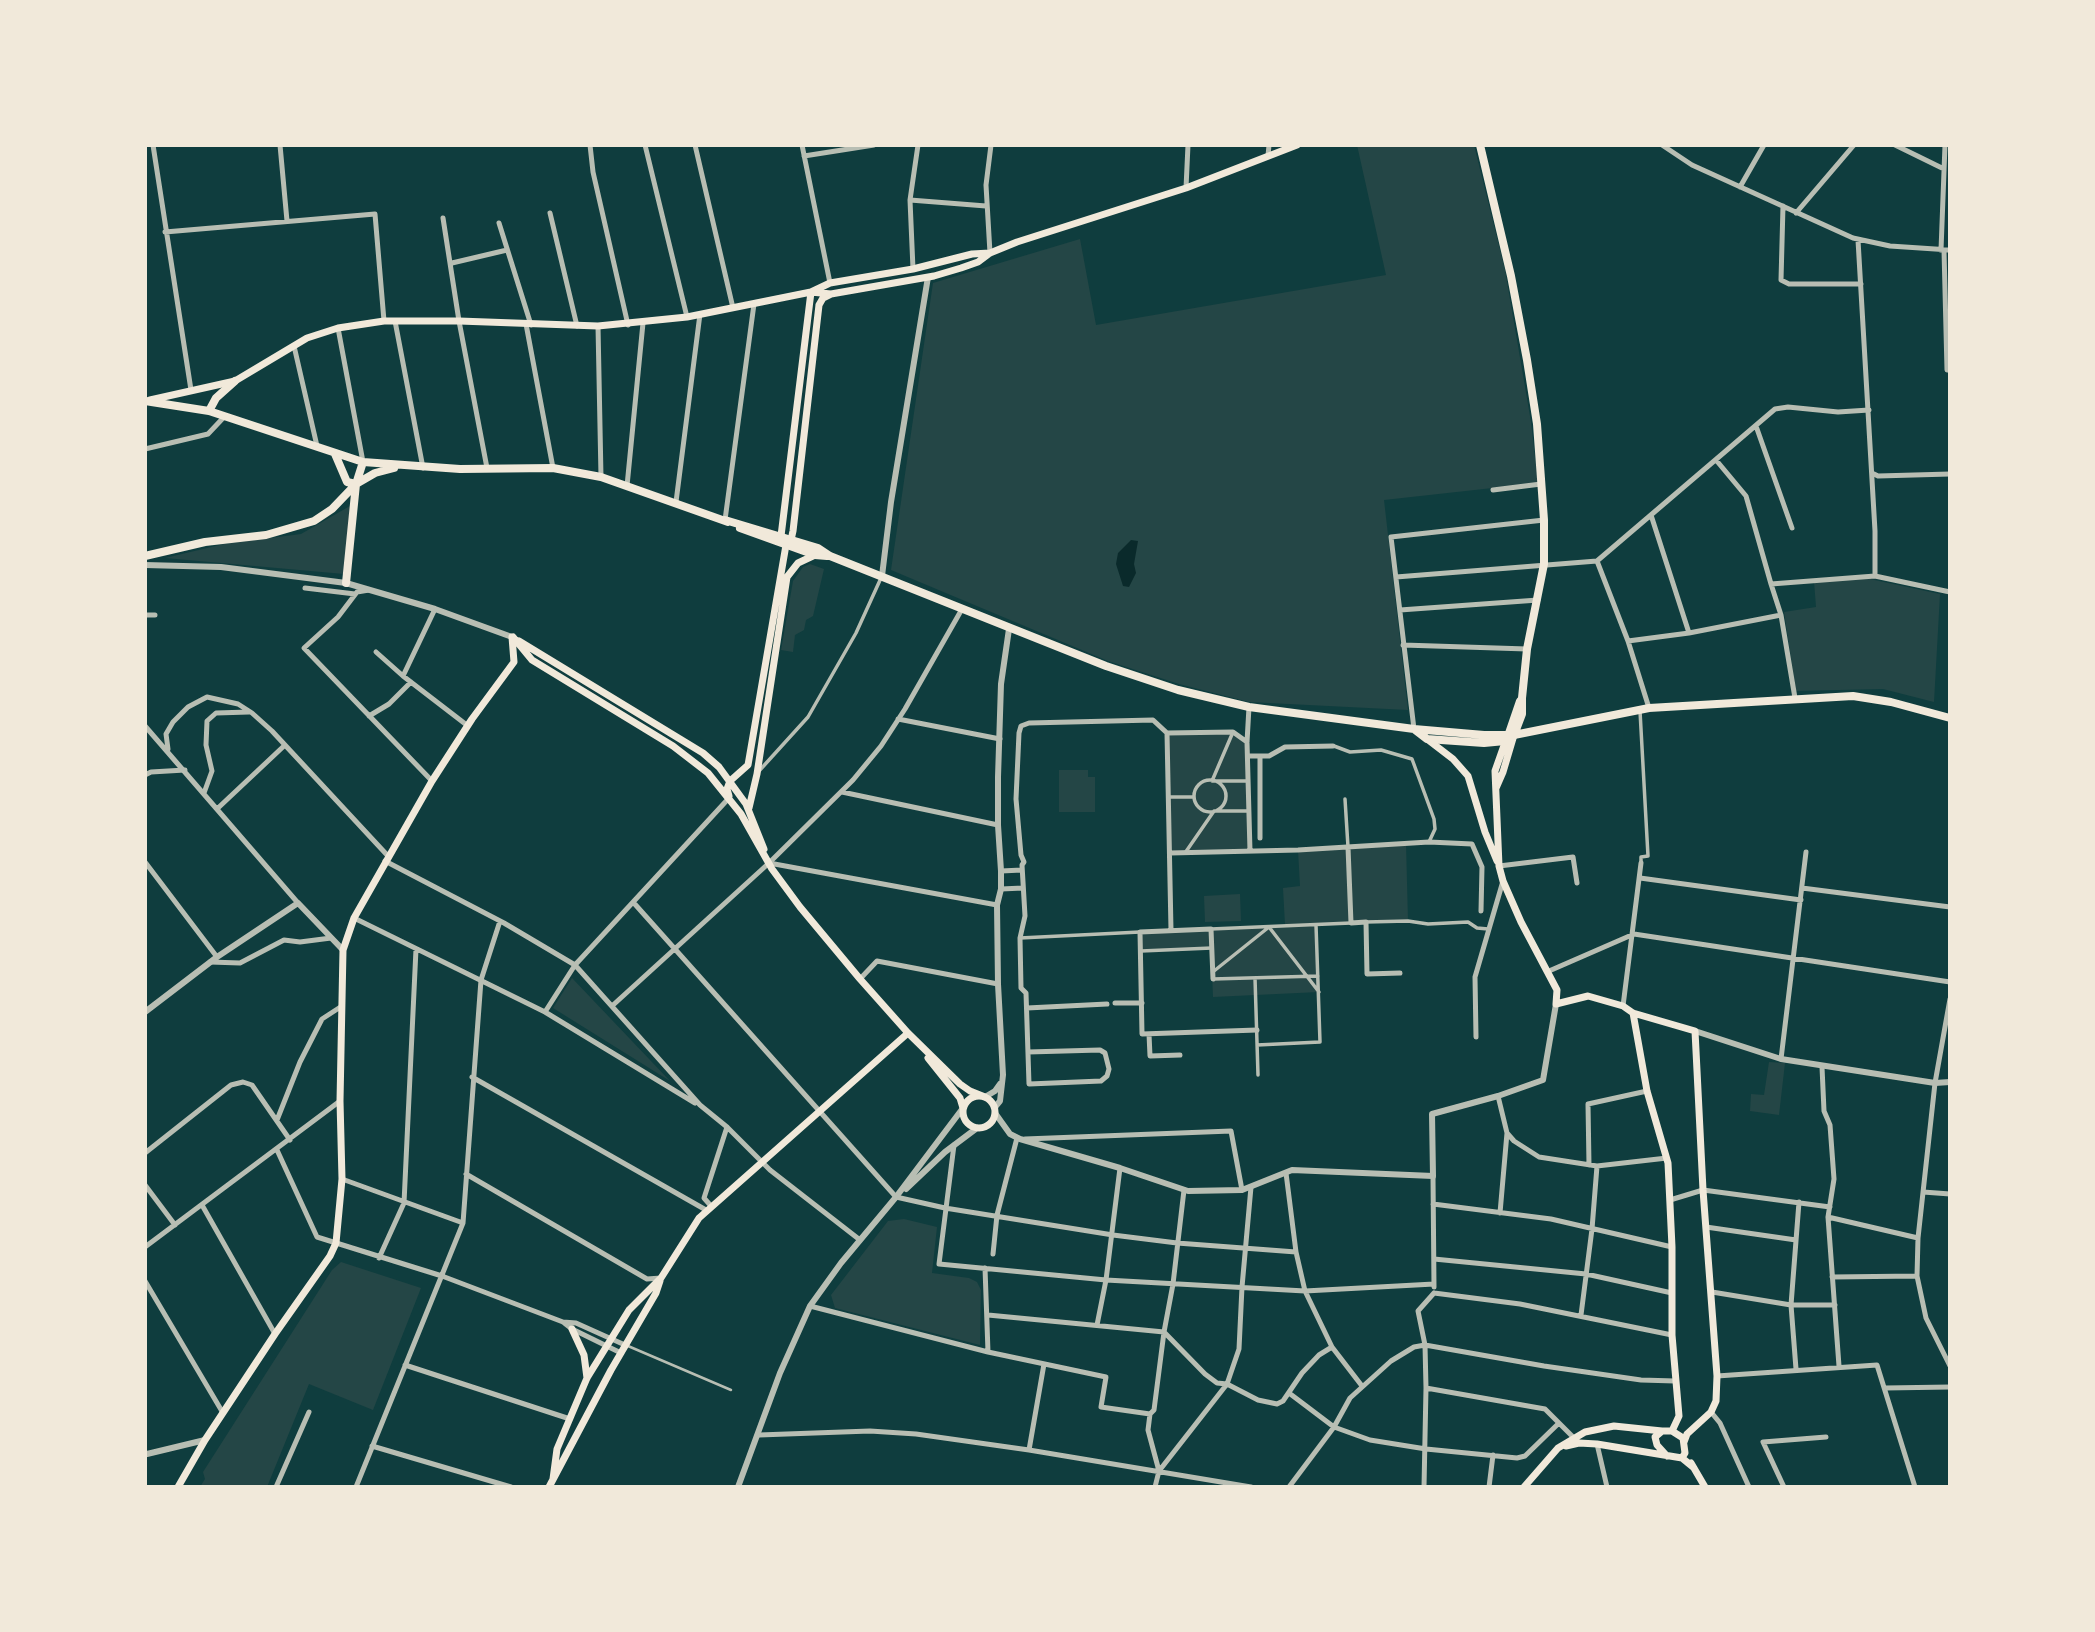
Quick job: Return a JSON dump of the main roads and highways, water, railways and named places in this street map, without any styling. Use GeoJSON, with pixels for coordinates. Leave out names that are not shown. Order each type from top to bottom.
{"type":"FeatureCollection","features":[{"type":"Feature","properties":{"kind":"main road"},"geometry":{"type":"LineString","coordinates":[[209,411],[216,398],[235,381],[307,338],[338,328],[384,321],[598,326],[687,317],[811,292],[830,283],[928,266],[972,254],[990,253],[1186,188],[1297,145]]}},
{"type":"Feature","properties":{"kind":"main road"},"geometry":{"type":"LineString","coordinates":[[1480,145],[1511,276],[1527,360],[1537,424],[1544,520],[1544,564],[1527,649],[1521,698],[1522,714],[1509,737],[1503,772],[1496,788],[1500,866],[1503,881],[1521,922],[1557,990],[1556,1004],[1588,996],[1623,1006],[1633,1013],[1695,1031],[1703,1190],[1717,1376],[1716,1401],[1711,1412],[1687,1434],[1682,1458]]}},
{"type":"Feature","properties":{"kind":"main road"},"geometry":{"type":"LineString","coordinates":[[811,292],[831,294],[928,277],[978,262],[990,253]]}},
{"type":"Feature","properties":{"kind":"main road"},"geometry":{"type":"LineString","coordinates":[[928,266],[928,277]]}},
{"type":"Feature","properties":{"kind":"main road"},"geometry":{"type":"LineString","coordinates":[[811,292],[819,305]]}},
{"type":"Feature","properties":{"kind":"main road"},"geometry":{"type":"LineString","coordinates":[[781,536],[811,292]]}},
{"type":"Feature","properties":{"kind":"main road"},"geometry":{"type":"LineString","coordinates":[[729,798],[727,789],[730,781],[748,765],[788,543],[819,305],[823,298],[831,294]]}},
{"type":"Feature","properties":{"kind":"main road"},"geometry":{"type":"LineString","coordinates":[[146,401],[235,381]]}},
{"type":"Feature","properties":{"kind":"main road"},"geometry":{"type":"LineString","coordinates":[[146,401],[209,411],[363,462],[418,468]]}},
{"type":"Feature","properties":{"kind":"main road"},"geometry":{"type":"LineString","coordinates":[[335,454],[347,482],[356,484]]}},
{"type":"Feature","properties":{"kind":"main road"},"geometry":{"type":"LineString","coordinates":[[346,583],[356,484],[363,462]]}},
{"type":"Feature","properties":{"kind":"main road"},"geometry":{"type":"LineString","coordinates":[[145,556],[205,542],[266,535],[314,521],[332,509],[356,484],[388,468],[552,468],[601,477],[725,520],[781,536],[788,543],[816,555],[830,556]]}},
{"type":"Feature","properties":{"kind":"main road"},"geometry":{"type":"LineString","coordinates":[[725,520],[743,530],[788,543],[818,548],[830,556],[1009,629],[1178,690],[1249,707],[1414,729],[1509,737]]}},
{"type":"Feature","properties":{"kind":"main road"},"geometry":{"type":"LineString","coordinates":[[749,809],[757,774],[787,577],[798,563],[816,555]]}},
{"type":"Feature","properties":{"kind":"main road"},"geometry":{"type":"LineString","coordinates":[[512,637],[703,753],[730,781],[749,809],[769,863]]}},
{"type":"Feature","properties":{"kind":"main road"},"geometry":{"type":"LineString","coordinates":[[178,1487],[205,1440],[330,1256],[336,1243],[342,1179],[340,1101],[343,950],[354,918],[432,781],[514,662],[512,637]]}},
{"type":"Feature","properties":{"kind":"main road"},"geometry":{"type":"LineString","coordinates":[[512,637],[532,660],[696,761],[718,782],[800,907],[960,1098],[964,1119],[971,1127],[987,1126],[995,1110],[985,1097],[960,1084],[908,1033]]}},
{"type":"Feature","properties":{"kind":"main road"},"geometry":{"type":"LineString","coordinates":[[1427,739],[1484,743],[1644,709],[1795,698],[1853,696],[1891,702],[1950,719]]}},
{"type":"Feature","properties":{"kind":"main road"},"geometry":{"type":"LineString","coordinates":[[1414,729],[1453,759],[1468,776],[1485,832],[1500,866]]}},
{"type":"Feature","properties":{"kind":"main road"},"geometry":{"type":"LineString","coordinates":[[1633,1013],[1647,1091],[1667,1158],[1672,1247],[1672,1335],[1679,1416],[1672,1431]]}},
{"type":"Feature","properties":{"kind":"main road"},"geometry":{"type":"LineString","coordinates":[[551,1483],[557,1449],[587,1378],[629,1310],[661,1278],[699,1218],[908,1033]]}},
{"type":"Feature","properties":{"kind":"main road"},"geometry":{"type":"LineString","coordinates":[[963,1108],[969,1099],[985,1097]]}},
{"type":"Feature","properties":{"kind":"main road"},"geometry":{"type":"LineString","coordinates":[[551,1483],[656,1293],[661,1278]]}},
{"type":"Feature","properties":{"kind":"main road"},"geometry":{"type":"LineString","coordinates":[[572,1329],[584,1355],[587,1378]]}},
{"type":"Feature","properties":{"kind":"main road"},"geometry":{"type":"LineString","coordinates":[[1524,1487],[1558,1448],[1585,1432],[1614,1426],[1672,1431],[1683,1438],[1693,1467],[1704,1487]]}},
{"type":"Feature","properties":{"kind":"main road"},"geometry":{"type":"LineString","coordinates":[[1662,1431],[1656,1437],[1657,1445],[1668,1457]]}},
{"type":"Feature","properties":{"kind":"main road"},"geometry":{"type":"LineString","coordinates":[[1558,1448],[1579,1443],[1597,1444],[1682,1458],[1693,1467]]}}]}
